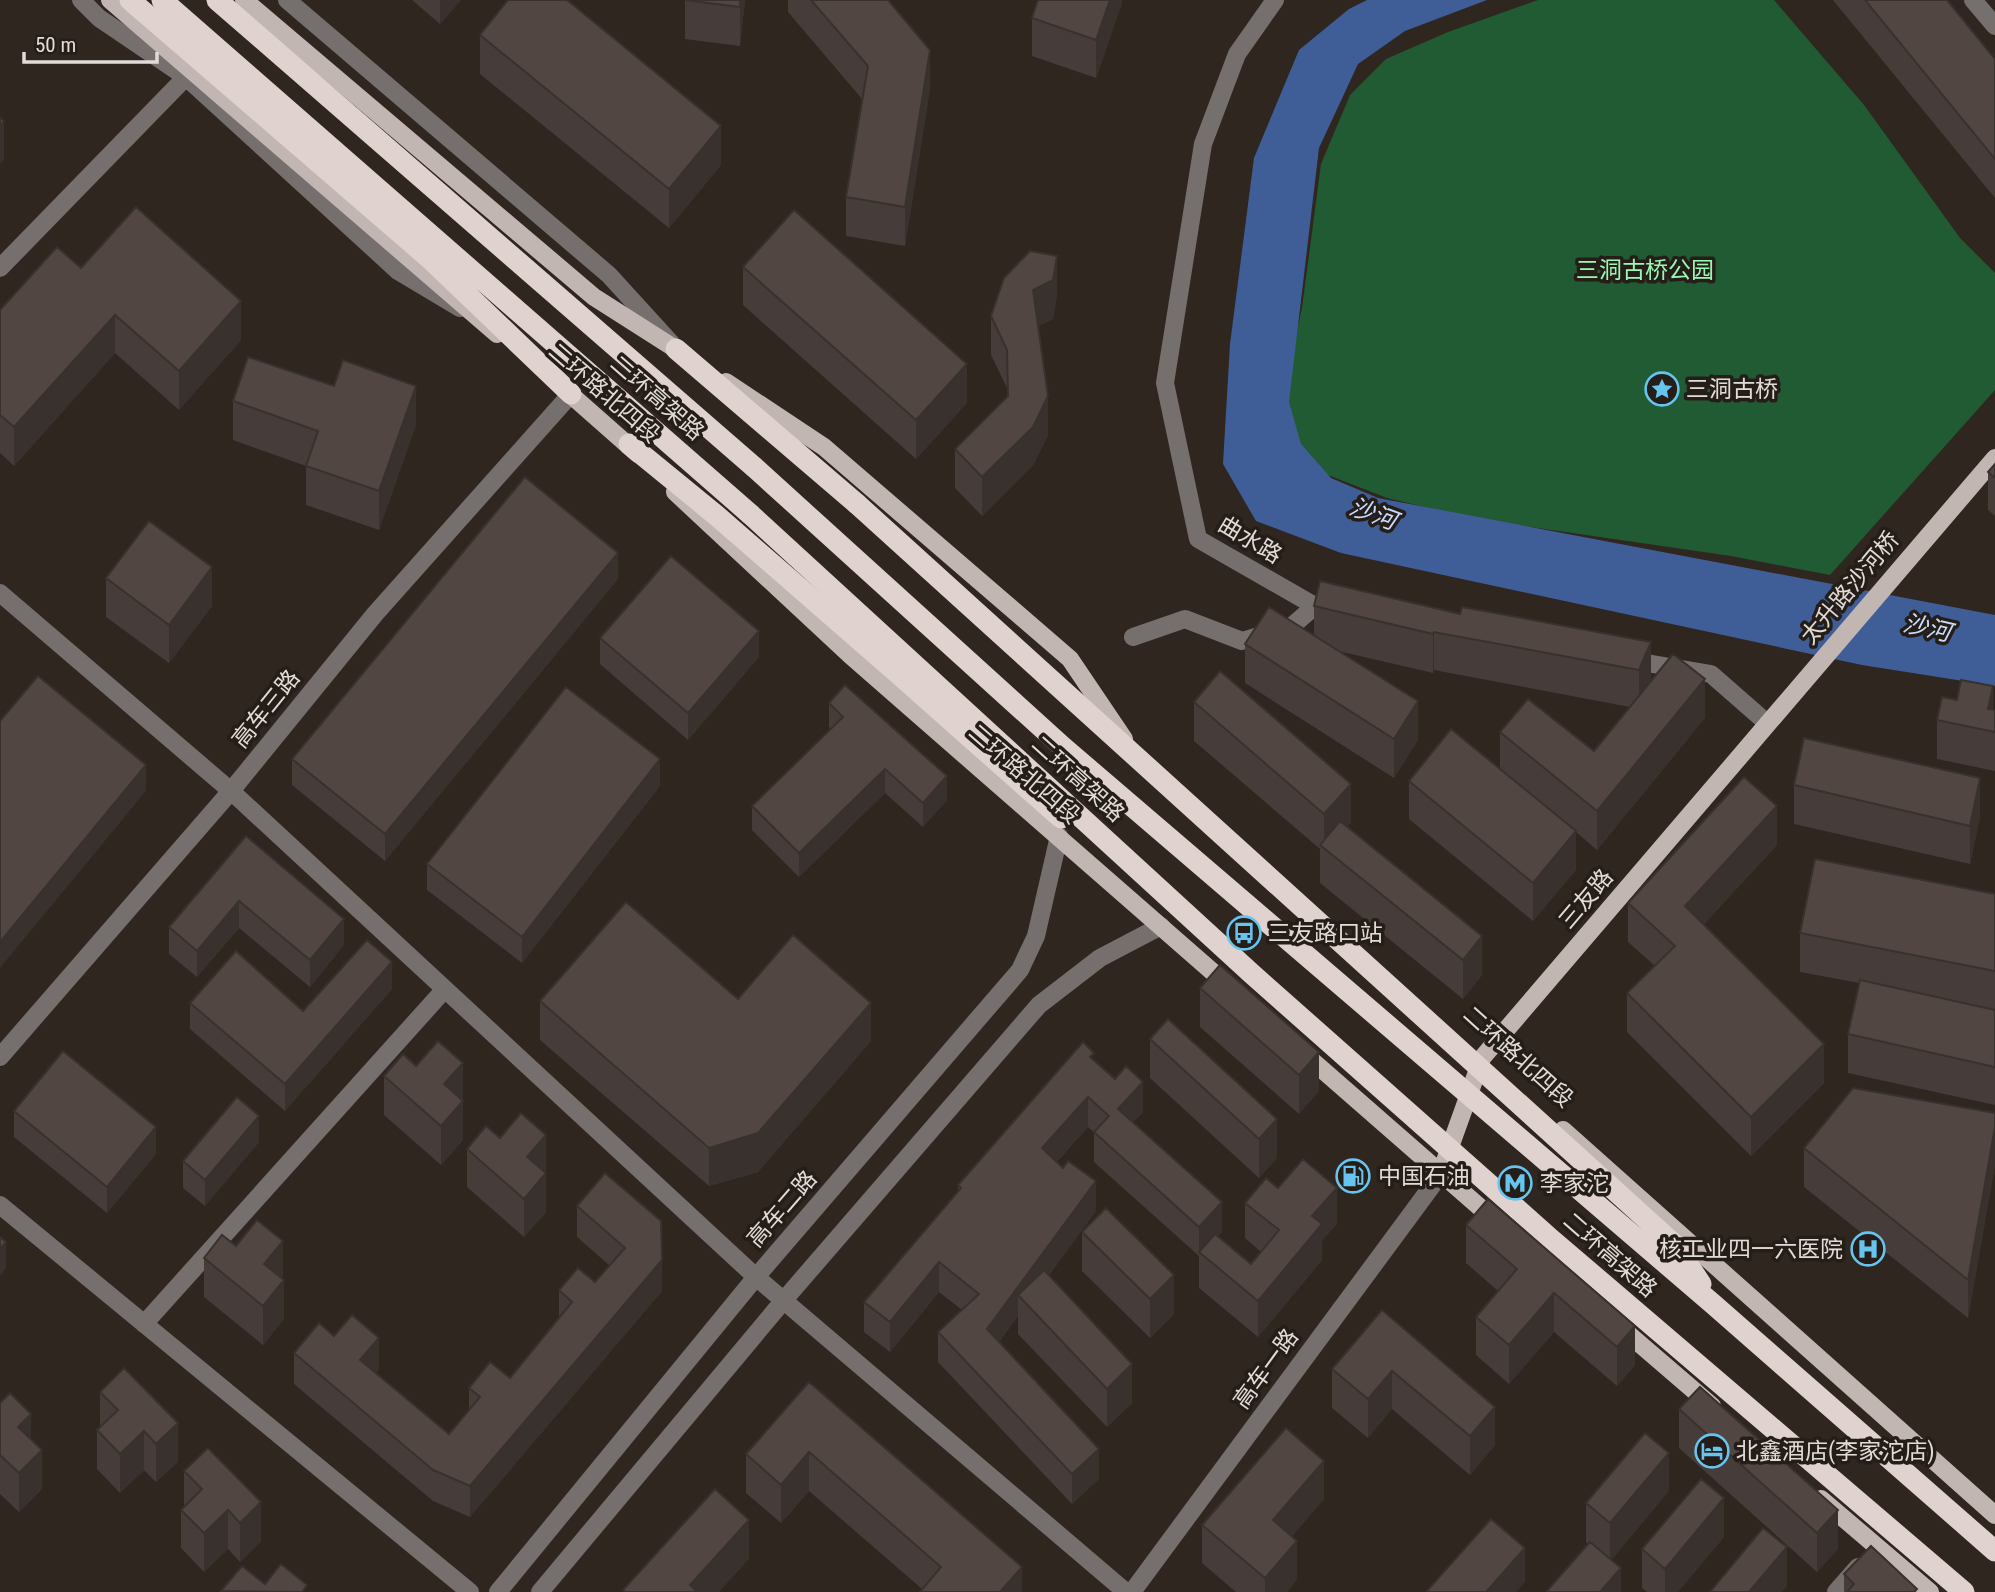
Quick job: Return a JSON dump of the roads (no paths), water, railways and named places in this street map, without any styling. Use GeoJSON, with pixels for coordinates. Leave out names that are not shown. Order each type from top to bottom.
{"type":"FeatureCollection","features":[{"type":"Feature","properties":{"kind":"highway"},"geometry":{"type":"LineString","coordinates":[[130,0],[429,258],[571,394]]}},
{"type":"Feature","properties":{"kind":"highway","name":"二环高架路"},"geometry":{"type":"LineString","coordinates":[[162,0],[750,514],[1252,974],[1551,1239],[1964,1592]]}},
{"type":"Feature","properties":{"kind":"highway","name":"二环高架路"},"geometry":{"type":"LineString","coordinates":[[217,0],[771,482],[1063,747],[1713,1304],[1995,1550]]}},
{"type":"Feature","properties":{"kind":"highway"},"geometry":{"type":"LineString","coordinates":[[676,349],[856,504],[1676,1246],[1713,1304]]}},
{"type":"Feature","properties":{"kind":"highway"},"geometry":{"type":"LineString","coordinates":[[629,444],[718,516],[887,664],[1501,1210],[1551,1239]]}},
{"type":"Feature","properties":{"kind":"main road","name":"二环路北四段"},"geometry":{"type":"LineString","coordinates":[[110,0],[191,75],[629,444],[710,528],[850,656],[1244,1000]]}},
{"type":"Feature","properties":{"kind":"main road"},"geometry":{"type":"LineString","coordinates":[[244,0],[594,297],[676,349]]}},
{"type":"Feature","properties":{"kind":"main road","name":"二环路北四段"},"geometry":{"type":"LineString","coordinates":[[676,349],[824,447],[1070,659],[1128,744],[1995,1515]]}},
{"type":"Feature","properties":{"kind":"main road","name":"太升路沙河桥"},"geometry":{"type":"LineString","coordinates":[[1807,676],[1995,458]]}},
{"type":"Feature","properties":{"kind":"main road","name":"三友路"},"geometry":{"type":"LineString","coordinates":[[1440,1175],[1482,1058],[1807,676]]}},
{"type":"Feature","properties":{"kind":"main road"},"geometry":{"type":"LineString","coordinates":[[1286,1037],[1516,1239]]}},
{"type":"Feature","properties":{"kind":"main road"},"geometry":{"type":"LineString","coordinates":[[1609,1318],[1723,1415]]}},
{"type":"Feature","properties":{"kind":"main road"},"geometry":{"type":"LineString","coordinates":[[1805,1485],[1930,1592]]}},
{"type":"Feature","properties":{"kind":"street"},"geometry":{"type":"LineString","coordinates":[[0,268],[191,75],[99,18],[81,0]]}},
{"type":"Feature","properties":{"kind":"street","name":"二环路北四段"},"geometry":{"type":"LineString","coordinates":[[287,0],[609,275],[676,349]]}},
{"type":"Feature","properties":{"kind":"street","name":"曲水路"},"geometry":{"type":"LineString","coordinates":[[1275,0],[1237,54],[1203,144],[1164,383],[1198,538],[1315,606],[1356,613]]}},
{"type":"Feature","properties":{"kind":"street"},"geometry":{"type":"LineString","coordinates":[[1973,0],[1995,26]]}},
{"type":"Feature","properties":{"kind":"street","name":"高车三路"},"geometry":{"type":"LineString","coordinates":[[0,1056],[231,791],[375,614],[571,394]]}},
{"type":"Feature","properties":{"kind":"street"},"geometry":{"type":"LineString","coordinates":[[0,593],[231,791],[756,1277],[1126,1592]]}},
{"type":"Feature","properties":{"kind":"street"},"geometry":{"type":"LineString","coordinates":[[1133,637],[1185,619],[1242,641],[1292,626],[1315,606]]}},
{"type":"Feature","properties":{"kind":"street"},"geometry":{"type":"LineString","coordinates":[[1615,658],[1711,674],[1767,723]]}},
{"type":"Feature","properties":{"kind":"street","name":"高车二路"},"geometry":{"type":"LineString","coordinates":[[498,1592],[756,1277],[1020,970],[1036,936],[1059,836]]}},
{"type":"Feature","properties":{"kind":"street"},"geometry":{"type":"LineString","coordinates":[[540,1592],[785,1300],[1039,1005],[1100,958],[1161,926]]}},
{"type":"Feature","properties":{"kind":"street"},"geometry":{"type":"LineString","coordinates":[[144,1324],[445,989]]}},
{"type":"Feature","properties":{"kind":"street","name":"高车一路"},"geometry":{"type":"LineString","coordinates":[[1132,1592],[1440,1175]]}},
{"type":"Feature","properties":{"kind":"street"},"geometry":{"type":"LineString","coordinates":[[0,1205],[470,1592]]}},
{"type":"Feature","properties":{"kind":"street"},"geometry":{"type":"LineString","coordinates":[[1836,1592],[1877,1546]]}},
{"type":"Feature","properties":{"kind":"water","name":"沙河"},"geometry":{"type":"Polygon","coordinates":[[[1367,0],[1487,0],[1405,31],[1358,64],[1319,148],[1289,402],[1301,444],[1331,478],[1378,498],[1995,615],[1995,686],[1862,665],[1341,553],[1256,521],[1223,464],[1230,344],[1254,158],[1299,50],[1349,9],[1367,0]]]}},
{"type":"Feature","properties":{"kind":"place","name":"三洞古桥"},"geometry":{"type":"Point","coordinates":[1662,389]}},
{"type":"Feature","properties":{"kind":"place","name":"三友路口站"},"geometry":{"type":"Point","coordinates":[1244,933]}},
{"type":"Feature","properties":{"kind":"place","name":"中国石油"},"geometry":{"type":"Point","coordinates":[1353,1176]}},
{"type":"Feature","properties":{"kind":"place","name":"李家沱"},"geometry":{"type":"Point","coordinates":[1515,1183]}},
{"type":"Feature","properties":{"kind":"place","name":"核工业四一六医院"},"geometry":{"type":"Point","coordinates":[1868,1249]}},
{"type":"Feature","properties":{"kind":"place","name":"北鑫酒店(李家沱店)"},"geometry":{"type":"Point","coordinates":[1712,1451]}},
{"type":"Feature","properties":{"kind":"park label","name":"三洞古桥公园"},"geometry":{"type":"Point","coordinates":[1645,270]}}]}
